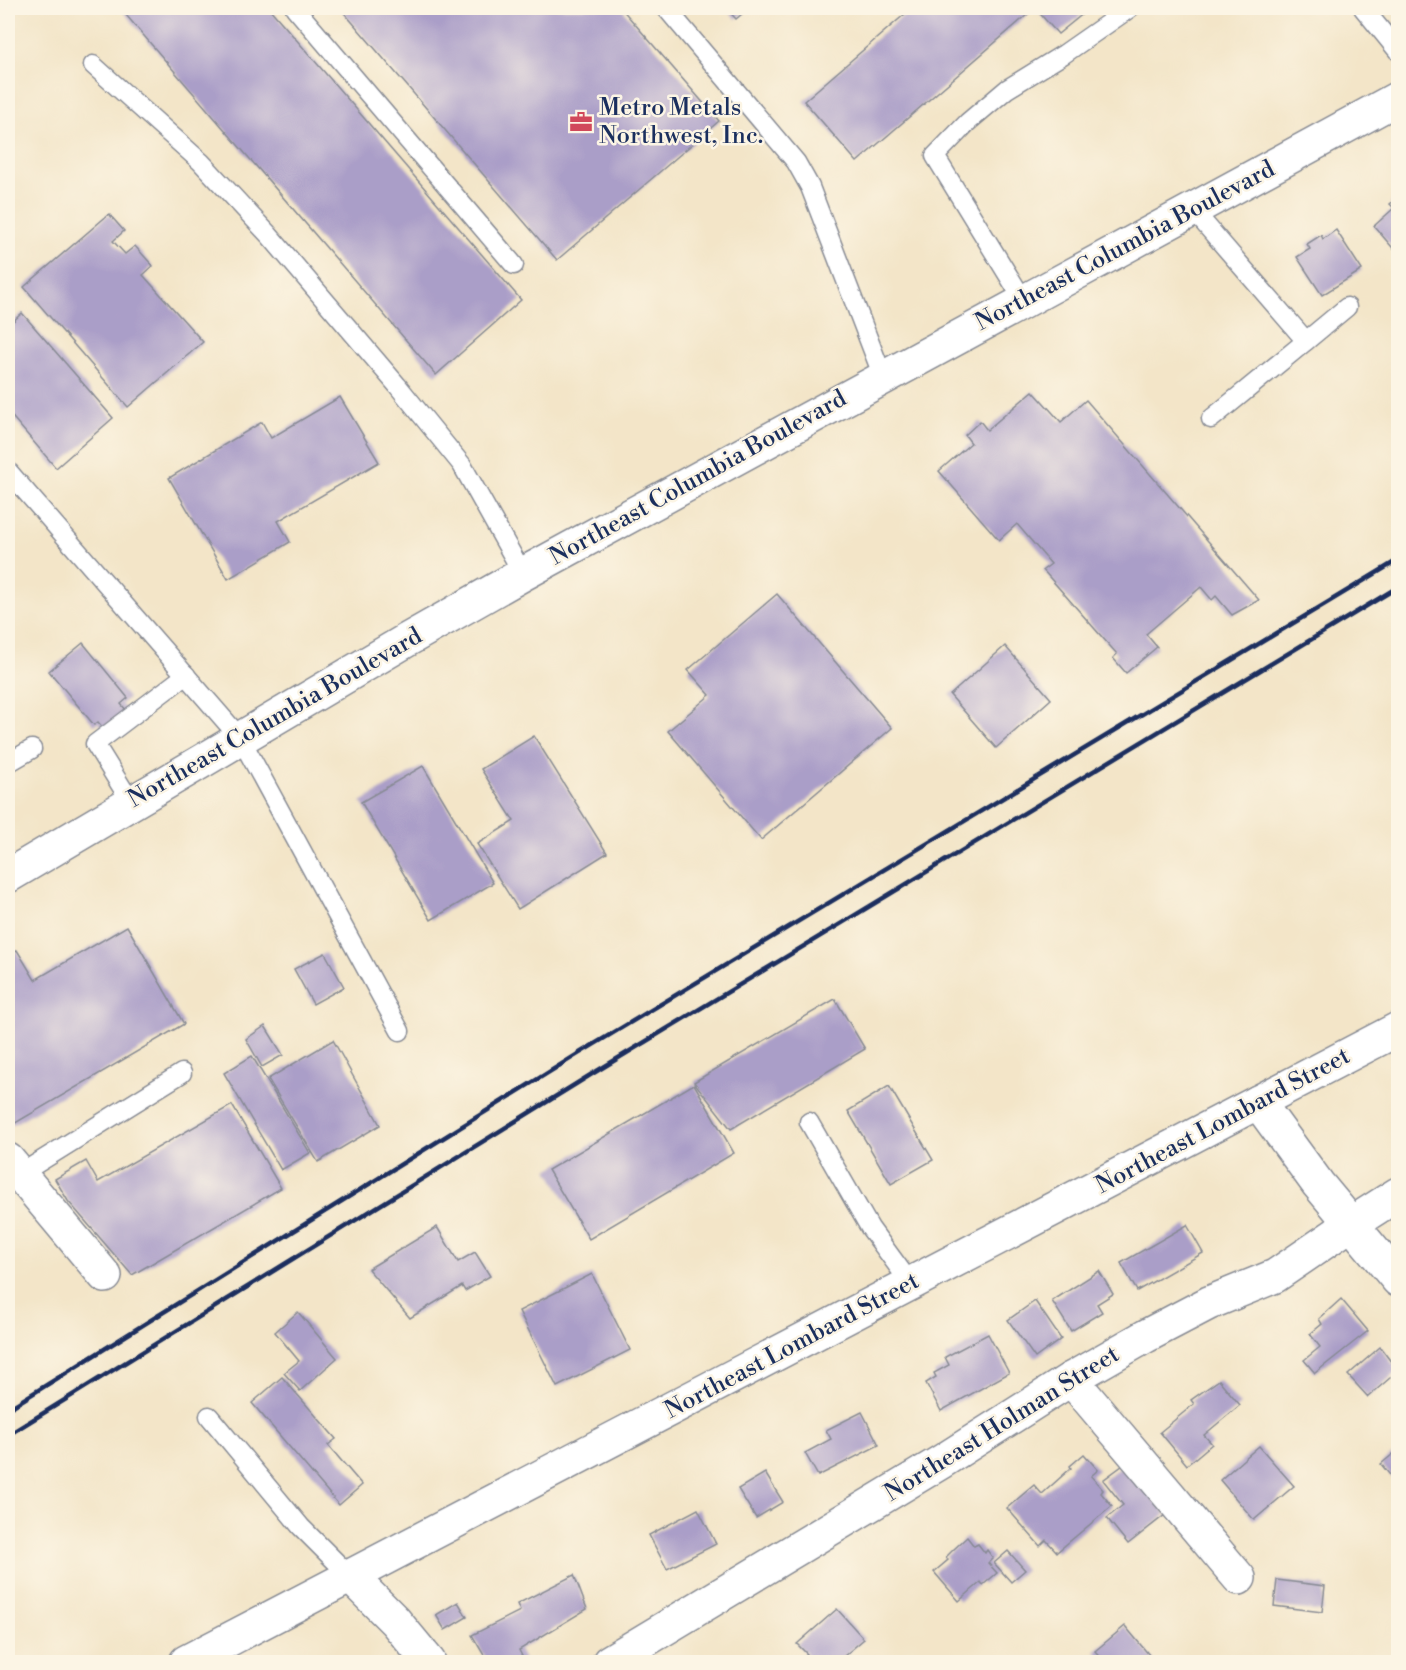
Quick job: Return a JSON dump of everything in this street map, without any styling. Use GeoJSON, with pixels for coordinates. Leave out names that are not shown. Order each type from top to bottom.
{"type":"FeatureCollection","features":[{"type":"Feature","properties":{"kind":"main road","name":"Northeast Columbia Boulevard"},"geometry":{"type":"LineString","coordinates":[[8,876],[406,640],[523,574],[1398,99]]}},
{"type":"Feature","properties":{"kind":"main road","name":"Northeast Lombard Street"},"geometry":{"type":"LineString","coordinates":[[186,1662],[1398,1029]]}},
{"type":"Feature","properties":{"kind":"main road"},"geometry":{"type":"LineString","coordinates":[[1258,1102],[1318,1184],[1398,1280]]}},
{"type":"Feature","properties":{"kind":"main road"},"geometry":{"type":"LineString","coordinates":[[14,1167],[105,1276]]}},
{"type":"Feature","properties":{"kind":"main road","name":"Northeast Holman Street"},"geometry":{"type":"LineString","coordinates":[[609,1662],[941,1462],[1071,1379],[1209,1303],[1275,1276],[1398,1194]]}},
{"type":"Feature","properties":{"kind":"main road"},"geometry":{"type":"LineString","coordinates":[[1071,1379],[1239,1578]]}},
{"type":"Feature","properties":{"kind":"main road"},"geometry":{"type":"LineString","coordinates":[[351,1577],[395,1621],[429,1662]]}},
{"type":"Feature","properties":{"kind":"lane"},"geometry":{"type":"LineString","coordinates":[[295,8],[514,265]]}},
{"type":"Feature","properties":{"kind":"lane"},"geometry":{"type":"LineString","coordinates":[[666,8],[796,162],[810,187],[883,377]]}},
{"type":"Feature","properties":{"kind":"lane"},"geometry":{"type":"LineString","coordinates":[[1024,301],[934,156],[968,122],[1007,89],[1064,54],[1130,8]]}},
{"type":"Feature","properties":{"kind":"lane"},"geometry":{"type":"LineString","coordinates":[[1363,8],[1398,51]]}},
{"type":"Feature","properties":{"kind":"lane"},"geometry":{"type":"LineString","coordinates":[[93,65],[216,178],[269,235],[397,385],[462,465],[523,574]]}},
{"type":"Feature","properties":{"kind":"lane"},"geometry":{"type":"LineString","coordinates":[[1192,210],[1306,341]]}},
{"type":"Feature","properties":{"kind":"lane"},"geometry":{"type":"LineString","coordinates":[[1211,419],[1347,307]]}},
{"type":"Feature","properties":{"kind":"lane"},"geometry":{"type":"LineString","coordinates":[[8,471],[241,738],[400,1031]]}},
{"type":"Feature","properties":{"kind":"lane"},"geometry":{"type":"LineString","coordinates":[[131,802],[95,744],[186,675]]}},
{"type":"Feature","properties":{"kind":"lane"},"geometry":{"type":"LineString","coordinates":[[8,763],[32,749]]}},
{"type":"Feature","properties":{"kind":"lane"},"geometry":{"type":"LineString","coordinates":[[14,1167],[182,1073]]}},
{"type":"Feature","properties":{"kind":"lane"},"geometry":{"type":"LineString","coordinates":[[810,1122],[870,1228],[911,1284]]}},
{"type":"Feature","properties":{"kind":"lane"},"geometry":{"type":"LineString","coordinates":[[209,1416],[301,1527],[351,1577]]}},
{"type":"Feature","properties":{"kind":"building"},"geometry":{"type":"Polygon","coordinates":[[[120,8],[269,8],[521,300],[436,375],[120,8]]]}},
{"type":"Feature","properties":{"kind":"building"},"geometry":{"type":"Polygon","coordinates":[[[340,8],[621,8],[719,121],[557,260],[340,8]]]}},
{"type":"Feature","properties":{"kind":"building"},"geometry":{"type":"Polygon","coordinates":[[[726,8],[749,8],[736,19],[726,8]]]}},
{"type":"Feature","properties":{"kind":"building"},"geometry":{"type":"Polygon","coordinates":[[[912,8],[1035,8],[857,162],[804,101],[912,8]]]}},
{"type":"Feature","properties":{"kind":"building"},"geometry":{"type":"Polygon","coordinates":[[[1035,8],[1090,8],[1058,34],[1035,8]]]}},
{"type":"Feature","properties":{"kind":"building"},"geometry":{"type":"Polygon","coordinates":[[[1398,197],[1398,254],[1374,226],[1394,208],[1390,204],[1398,197]]]}},
{"type":"Feature","properties":{"kind":"building"},"geometry":{"type":"Polygon","coordinates":[[[109,214],[124,231],[113,241],[125,254],[135,246],[153,266],[143,275],[203,342],[128,407],[24,287],[109,214]]]}},
{"type":"Feature","properties":{"kind":"building"},"geometry":{"type":"Polygon","coordinates":[[[1336,230],[1362,270],[1322,295],[1297,257],[1310,249],[1307,244],[1321,235],[1323,239],[1336,230]]]}},
{"type":"Feature","properties":{"kind":"building"},"geometry":{"type":"Polygon","coordinates":[[[22,313],[113,418],[56,468],[8,412],[8,326],[22,313]]]}},
{"type":"Feature","properties":{"kind":"building"},"geometry":{"type":"Polygon","coordinates":[[[1033,391],[1061,422],[1086,400],[1259,600],[1232,615],[1216,596],[1212,600],[1201,587],[1146,634],[1157,647],[1126,673],[1113,658],[1117,654],[1043,570],[1051,564],[1017,524],[999,540],[939,471],[971,443],[965,435],[980,421],[987,430],[1033,391]]]}},
{"type":"Feature","properties":{"kind":"building"},"geometry":{"type":"Polygon","coordinates":[[[340,397],[379,462],[278,521],[290,542],[228,579],[169,478],[262,422],[271,438],[340,397]]]}},
{"type":"Feature","properties":{"kind":"building"},"geometry":{"type":"Polygon","coordinates":[[[777,594],[892,728],[761,840],[668,731],[710,695],[688,670],[777,594]]]}},
{"type":"Feature","properties":{"kind":"building"},"geometry":{"type":"Polygon","coordinates":[[[83,643],[128,698],[121,704],[127,711],[104,729],[98,722],[94,725],[49,671],[83,643]]]}},
{"type":"Feature","properties":{"kind":"building"},"geometry":{"type":"Polygon","coordinates":[[[1005,646],[1051,699],[996,748],[950,695],[1005,646]]]}},
{"type":"Feature","properties":{"kind":"building"},"geometry":{"type":"Polygon","coordinates":[[[534,736],[607,853],[518,909],[477,844],[514,821],[481,769],[534,736]]]}},
{"type":"Feature","properties":{"kind":"building"},"geometry":{"type":"Polygon","coordinates":[[[423,766],[493,883],[431,920],[361,802],[423,766]]]}},
{"type":"Feature","properties":{"kind":"building"},"geometry":{"type":"Polygon","coordinates":[[[127,926],[184,1024],[12,1125],[8,1116],[8,955],[17,950],[35,980],[127,926]]]}},
{"type":"Feature","properties":{"kind":"building"},"geometry":{"type":"Polygon","coordinates":[[[325,953],[344,987],[313,1004],[294,969],[325,953]]]}},
{"type":"Feature","properties":{"kind":"building"},"geometry":{"type":"Polygon","coordinates":[[[835,999],[865,1049],[731,1129],[694,1082],[835,999]]]}},
{"type":"Feature","properties":{"kind":"building"},"geometry":{"type":"Polygon","coordinates":[[[265,1026],[283,1055],[262,1067],[246,1039],[265,1026]]]}},
{"type":"Feature","properties":{"kind":"building"},"geometry":{"type":"Polygon","coordinates":[[[333,1040],[380,1125],[318,1162],[268,1079],[333,1040]]]}},
{"type":"Feature","properties":{"kind":"building"},"geometry":{"type":"Polygon","coordinates":[[[252,1056],[310,1153],[281,1170],[224,1073],[252,1056]]]}},
{"type":"Feature","properties":{"kind":"building"},"geometry":{"type":"Polygon","coordinates":[[[694,1084],[734,1153],[589,1239],[548,1170],[694,1084]]]}},
{"type":"Feature","properties":{"kind":"building"},"geometry":{"type":"Polygon","coordinates":[[[889,1086],[933,1160],[891,1184],[848,1111],[889,1086]]]}},
{"type":"Feature","properties":{"kind":"building"},"geometry":{"type":"Polygon","coordinates":[[[232,1105],[281,1188],[132,1275],[68,1201],[55,1179],[86,1161],[98,1182],[232,1105]]]}},
{"type":"Feature","properties":{"kind":"building"},"geometry":{"type":"Polygon","coordinates":[[[1187,1225],[1203,1253],[1137,1291],[1121,1263],[1187,1225]]]}},
{"type":"Feature","properties":{"kind":"building"},"geometry":{"type":"Polygon","coordinates":[[[437,1227],[458,1262],[475,1252],[490,1276],[465,1291],[462,1286],[410,1318],[368,1269],[437,1227]]]}},
{"type":"Feature","properties":{"kind":"building"},"geometry":{"type":"Polygon","coordinates":[[[1099,1271],[1113,1294],[1097,1304],[1102,1312],[1071,1331],[1052,1301],[1099,1271]]]}},
{"type":"Feature","properties":{"kind":"building"},"geometry":{"type":"Polygon","coordinates":[[[592,1274],[630,1350],[557,1387],[519,1311],[592,1274]]]}},
{"type":"Feature","properties":{"kind":"building"},"geometry":{"type":"Polygon","coordinates":[[[1341,1299],[1368,1331],[1315,1373],[1304,1360],[1320,1347],[1310,1334],[1322,1324],[1319,1319],[1341,1299]]]}},
{"type":"Feature","properties":{"kind":"building"},"geometry":{"type":"Polygon","coordinates":[[[1035,1301],[1061,1339],[1035,1358],[1008,1320],[1035,1301]]]}},
{"type":"Feature","properties":{"kind":"building"},"geometry":{"type":"Polygon","coordinates":[[[298,1312],[337,1358],[300,1391],[284,1373],[299,1361],[275,1332],[298,1312]]]}},
{"type":"Feature","properties":{"kind":"building"},"geometry":{"type":"Polygon","coordinates":[[[988,1334],[1009,1373],[941,1411],[926,1383],[936,1377],[934,1373],[949,1365],[945,1357],[988,1334]]]}},
{"type":"Feature","properties":{"kind":"building"},"geometry":{"type":"Polygon","coordinates":[[[1380,1347],[1398,1371],[1368,1397],[1348,1375],[1380,1347]]]}},
{"type":"Feature","properties":{"kind":"building"},"geometry":{"type":"Polygon","coordinates":[[[282,1377],[336,1439],[328,1445],[362,1485],[339,1505],[252,1403],[282,1377]]]}},
{"type":"Feature","properties":{"kind":"building"},"geometry":{"type":"Polygon","coordinates":[[[1219,1380],[1240,1405],[1204,1435],[1212,1444],[1187,1465],[1160,1432],[1194,1404],[1191,1400],[1219,1380]]]}},
{"type":"Feature","properties":{"kind":"building"},"geometry":{"type":"Polygon","coordinates":[[[862,1412],[879,1445],[818,1476],[805,1453],[831,1439],[826,1430],[862,1412]]]}},
{"type":"Feature","properties":{"kind":"building"},"geometry":{"type":"Polygon","coordinates":[[[1259,1446],[1294,1486],[1254,1520],[1220,1480],[1259,1446]]]}},
{"type":"Feature","properties":{"kind":"building"},"geometry":{"type":"Polygon","coordinates":[[[1084,1454],[1098,1470],[1091,1476],[1103,1490],[1101,1493],[1112,1506],[1057,1552],[1046,1540],[1040,1546],[1007,1508],[1034,1485],[1042,1494],[1084,1454]]]}},
{"type":"Feature","properties":{"kind":"building"},"geometry":{"type":"Polygon","coordinates":[[[1393,1454],[1398,1461],[1398,1485],[1381,1464],[1393,1454]]]}},
{"type":"Feature","properties":{"kind":"building"},"geometry":{"type":"Polygon","coordinates":[[[1126,1463],[1166,1514],[1128,1544],[1107,1518],[1123,1505],[1103,1480],[1126,1463]]]}},
{"type":"Feature","properties":{"kind":"building"},"geometry":{"type":"Polygon","coordinates":[[[765,1473],[783,1502],[756,1518],[738,1489],[765,1473]]]}},
{"type":"Feature","properties":{"kind":"building"},"geometry":{"type":"Polygon","coordinates":[[[698,1509],[716,1544],[667,1569],[649,1535],[698,1509]]]}},
{"type":"Feature","properties":{"kind":"building"},"geometry":{"type":"Polygon","coordinates":[[[967,1537],[974,1546],[978,1544],[985,1553],[987,1550],[993,1558],[988,1563],[997,1573],[983,1585],[981,1582],[959,1601],[934,1572],[948,1560],[946,1557],[967,1537]]]}},
{"type":"Feature","properties":{"kind":"building"},"geometry":{"type":"Polygon","coordinates":[[[1008,1551],[1025,1570],[1011,1582],[994,1563],[1008,1551]]]}},
{"type":"Feature","properties":{"kind":"building"},"geometry":{"type":"Polygon","coordinates":[[[574,1575],[587,1609],[519,1650],[524,1660],[488,1662],[472,1635],[520,1611],[517,1604],[574,1575]]]}},
{"type":"Feature","properties":{"kind":"building"},"geometry":{"type":"Polygon","coordinates":[[[1277,1580],[1325,1586],[1322,1612],[1274,1606],[1277,1580]]]}},
{"type":"Feature","properties":{"kind":"building"},"geometry":{"type":"Polygon","coordinates":[[[458,1602],[467,1617],[445,1630],[436,1615],[458,1602]]]}},
{"type":"Feature","properties":{"kind":"building"},"geometry":{"type":"Polygon","coordinates":[[[837,1609],[864,1639],[837,1662],[797,1662],[807,1654],[797,1644],[837,1609]]]}},
{"type":"Feature","properties":{"kind":"building"},"geometry":{"type":"Polygon","coordinates":[[[1125,1626],[1155,1662],[1105,1662],[1095,1651],[1125,1626]]]}},
{"type":"Feature","properties":{"kind":"railway"},"geometry":{"type":"LineString","coordinates":[[8,1409],[578,1054],[1398,560]]}},
{"type":"Feature","properties":{"kind":"railway"},"geometry":{"type":"LineString","coordinates":[[8,1435],[592,1074],[1398,587]]}},
{"type":"Feature","properties":{"kind":"place","name":"Metro Metals Northwest, Inc."},"geometry":{"type":"Point","coordinates":[581,122]}}]}
